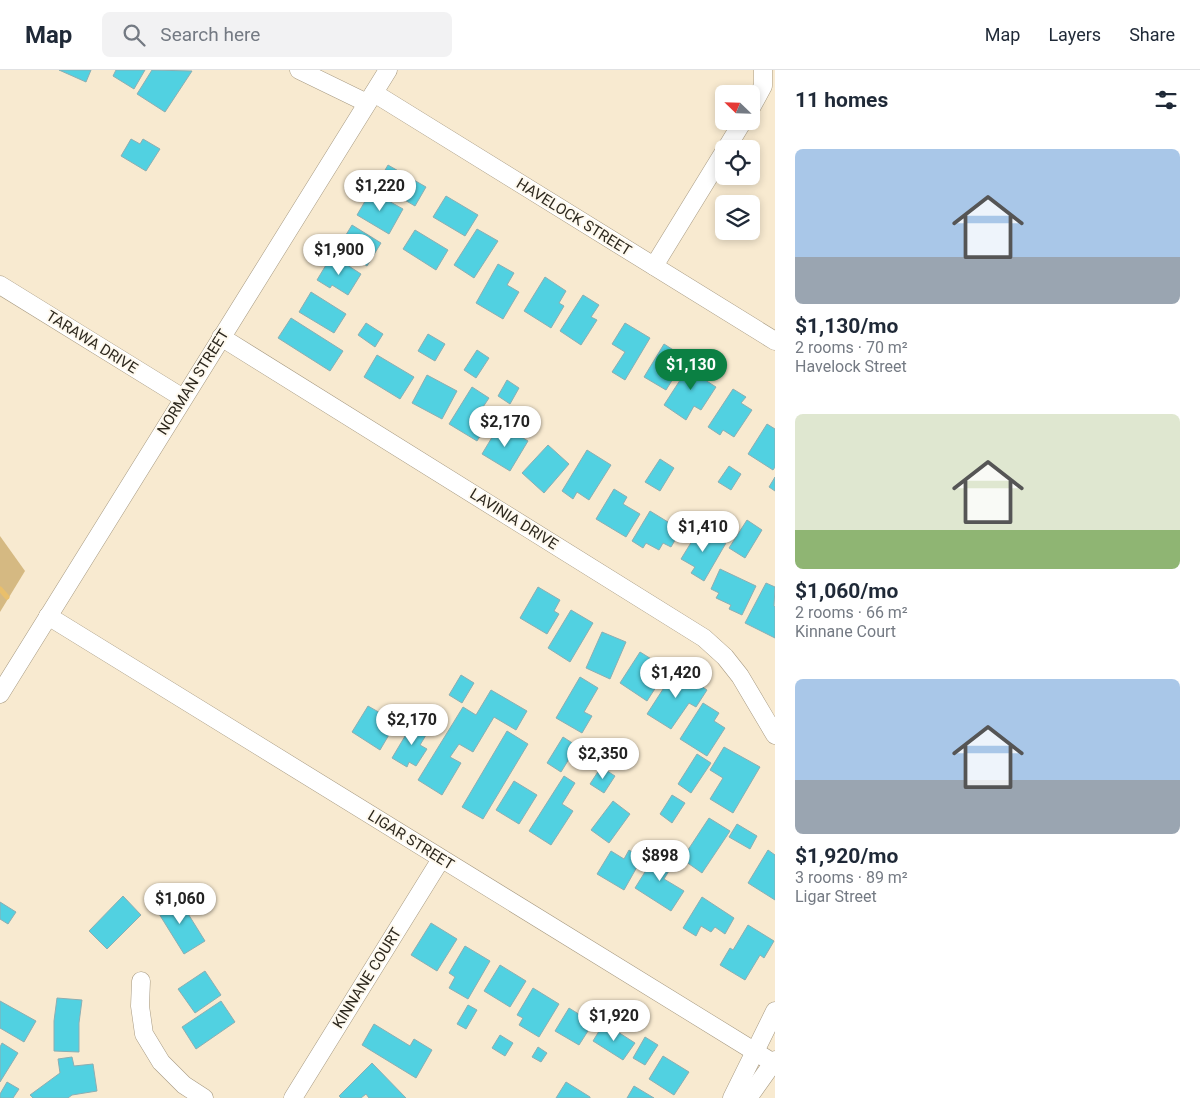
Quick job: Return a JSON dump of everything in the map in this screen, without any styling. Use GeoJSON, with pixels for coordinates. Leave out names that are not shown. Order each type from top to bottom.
{"type":"FeatureCollection","features":[{"type":"Feature","properties":{"kind":"street","name":"HAVELOCK STREET"},"geometry":{"type":"LineString","coordinates":[[299,70],[371,98],[654,266],[775,341]]}},
{"type":"Feature","properties":{"kind":"street","name":"NORMAN STREET"},"geometry":{"type":"LineString","coordinates":[[0,694],[388,70]]}},
{"type":"Feature","properties":{"kind":"street"},"geometry":{"type":"LineString","coordinates":[[760,92],[763,86],[763,70]]}},
{"type":"Feature","properties":{"kind":"street"},"geometry":{"type":"LineString","coordinates":[[654,266],[715,167]]}},
{"type":"Feature","properties":{"kind":"street","name":"TARAWA DRIVE"},"geometry":{"type":"LineString","coordinates":[[0,285],[183,398]]}},
{"type":"Feature","properties":{"kind":"street","name":"LAVINIA DRIVE"},"geometry":{"type":"LineString","coordinates":[[221,337],[704,638],[725,657],[740,676],[775,735]]}},
{"type":"Feature","properties":{"kind":"street","name":"LIGAR STREET"},"geometry":{"type":"LineString","coordinates":[[48,616],[774,1062]]}},
{"type":"Feature","properties":{"kind":"street","name":"KINNANE COURT"},"geometry":{"type":"LineString","coordinates":[[293,1098],[441,859]]}},
{"type":"Feature","properties":{"kind":"street"},"geometry":{"type":"LineString","coordinates":[[141,981],[140,1006],[144,1034],[162,1062],[184,1085],[204,1098]]}},
{"type":"Feature","properties":{"kind":"street"},"geometry":{"type":"LineString","coordinates":[[732,1098],[775,1011]]}},
{"type":"Feature","properties":{"kind":"street"},"geometry":{"type":"LineString","coordinates":[[748,1098],[774,1062]]}},
{"type":"Feature","properties":{"kind":"shaded area"},"geometry":{"type":"Polygon","coordinates":[[[0,536],[25,571],[0,612],[0,536]]]}},
{"type":"Feature","properties":{"kind":"building"},"geometry":{"type":"Polygon","coordinates":[[[59,70],[91,70],[86,82],[59,70]]]}},
{"type":"Feature","properties":{"kind":"building"},"geometry":{"type":"Polygon","coordinates":[[[116,70],[145,70],[134,89],[113,76],[116,70]]]}},
{"type":"Feature","properties":{"kind":"building"},"geometry":{"type":"Polygon","coordinates":[[[152,70],[192,71],[165,112],[137,94],[152,70]]]}},
{"type":"Feature","properties":{"kind":"building"},"geometry":{"type":"Polygon","coordinates":[[[131,139],[140,144],[143,139],[160,149],[146,171],[121,156],[131,139]]]}},
{"type":"Feature","properties":{"kind":"building"},"geometry":{"type":"Polygon","coordinates":[[[388,165],[426,187],[415,206],[377,184],[388,165]]]}},
{"type":"Feature","properties":{"kind":"building"},"geometry":{"type":"Polygon","coordinates":[[[371,191],[403,209],[389,234],[357,215],[371,191]]]}},
{"type":"Feature","properties":{"kind":"building"},"geometry":{"type":"Polygon","coordinates":[[[446,196],[478,215],[465,236],[433,217],[446,196]]]}},
{"type":"Feature","properties":{"kind":"building"},"geometry":{"type":"Polygon","coordinates":[[[352,225],[381,243],[367,266],[338,248],[352,225]]]}},
{"type":"Feature","properties":{"kind":"building"},"geometry":{"type":"Polygon","coordinates":[[[477,229],[498,241],[474,278],[454,265],[477,229]]]}},
{"type":"Feature","properties":{"kind":"building"},"geometry":{"type":"Polygon","coordinates":[[[415,230],[448,250],[436,270],[403,249],[415,230]]]}},
{"type":"Feature","properties":{"kind":"building"},"geometry":{"type":"Polygon","coordinates":[[[332,255],[361,274],[348,295],[332,285],[330,288],[317,280],[332,255]]]}},
{"type":"Feature","properties":{"kind":"building"},"geometry":{"type":"Polygon","coordinates":[[[498,264],[514,273],[507,285],[519,292],[503,319],[476,303],[498,264]]]}},
{"type":"Feature","properties":{"kind":"building"},"geometry":{"type":"Polygon","coordinates":[[[545,277],[566,291],[559,303],[564,306],[551,328],[524,311],[545,277]]]}},
{"type":"Feature","properties":{"kind":"building"},"geometry":{"type":"Polygon","coordinates":[[[311,292],[346,314],[334,333],[299,312],[311,292]]]}},
{"type":"Feature","properties":{"kind":"building"},"geometry":{"type":"Polygon","coordinates":[[[583,295],[599,305],[591,317],[597,320],[581,345],[560,331],[583,295]]]}},
{"type":"Feature","properties":{"kind":"building"},"geometry":{"type":"Polygon","coordinates":[[[291,318],[343,351],[330,371],[278,338],[291,318]]]}},
{"type":"Feature","properties":{"kind":"building"},"geometry":{"type":"Polygon","coordinates":[[[366,323],[383,334],[375,347],[358,335],[366,323]]]}},
{"type":"Feature","properties":{"kind":"building"},"geometry":{"type":"Polygon","coordinates":[[[625,323],[650,338],[625,380],[612,372],[625,352],[612,344],[625,323]]]}},
{"type":"Feature","properties":{"kind":"building"},"geometry":{"type":"Polygon","coordinates":[[[428,334],[445,344],[435,361],[418,351],[428,334]]]}},
{"type":"Feature","properties":{"kind":"building"},"geometry":{"type":"Polygon","coordinates":[[[664,344],[686,358],[666,390],[644,377],[664,344]]]}},
{"type":"Feature","properties":{"kind":"building"},"geometry":{"type":"Polygon","coordinates":[[[477,350],[489,358],[476,378],[464,370],[477,350]]]}},
{"type":"Feature","properties":{"kind":"building"},"geometry":{"type":"Polygon","coordinates":[[[377,355],[414,377],[400,399],[364,377],[377,355]]]}},
{"type":"Feature","properties":{"kind":"building"},"geometry":{"type":"Polygon","coordinates":[[[693,360],[708,369],[702,378],[716,387],[701,410],[694,406],[686,420],[664,405],[693,360]]]}},
{"type":"Feature","properties":{"kind":"building"},"geometry":{"type":"Polygon","coordinates":[[[427,375],[457,391],[442,419],[412,403],[427,375]]]}},
{"type":"Feature","properties":{"kind":"building"},"geometry":{"type":"Polygon","coordinates":[[[507,380],[519,388],[510,404],[498,396],[507,380]]]}},
{"type":"Feature","properties":{"kind":"building"},"geometry":{"type":"Polygon","coordinates":[[[472,387],[489,398],[483,407],[494,414],[477,441],[449,424],[472,387]]]}},
{"type":"Feature","properties":{"kind":"building"},"geometry":{"type":"Polygon","coordinates":[[[733,389],[746,397],[741,403],[752,410],[734,437],[723,430],[720,435],[708,427],[733,389]]]}},
{"type":"Feature","properties":{"kind":"building"},"geometry":{"type":"Polygon","coordinates":[[[500,424],[528,441],[510,471],[482,454],[500,424]]]}},
{"type":"Feature","properties":{"kind":"building"},"geometry":{"type":"Polygon","coordinates":[[[767,424],[775,429],[775,467],[773,470],[748,454],[767,424]]]}},
{"type":"Feature","properties":{"kind":"building"},"geometry":{"type":"Polygon","coordinates":[[[548,445],[569,464],[544,493],[522,473],[548,445]]]}},
{"type":"Feature","properties":{"kind":"building"},"geometry":{"type":"Polygon","coordinates":[[[587,450],[611,465],[589,500],[577,492],[573,499],[562,491],[587,450]]]}},
{"type":"Feature","properties":{"kind":"building"},"geometry":{"type":"Polygon","coordinates":[[[660,459],[674,468],[660,491],[645,482],[660,459]]]}},
{"type":"Feature","properties":{"kind":"building"},"geometry":{"type":"Polygon","coordinates":[[[729,466],[741,474],[731,490],[718,482],[729,466]]]}},
{"type":"Feature","properties":{"kind":"building"},"geometry":{"type":"Polygon","coordinates":[[[775,477],[775,491],[769,487],[775,477]]]}},
{"type":"Feature","properties":{"kind":"building"},"geometry":{"type":"Polygon","coordinates":[[[614,489],[627,497],[623,504],[640,514],[626,537],[596,519],[614,489]]]}},
{"type":"Feature","properties":{"kind":"building"},"geometry":{"type":"Polygon","coordinates":[[[650,511],[681,530],[671,547],[663,543],[659,550],[646,543],[643,548],[632,541],[650,511]]]}},
{"type":"Feature","properties":{"kind":"building"},"geometry":{"type":"Polygon","coordinates":[[[747,520],[762,530],[745,558],[729,548],[747,520]]]}},
{"type":"Feature","properties":{"kind":"building"},"geometry":{"type":"Polygon","coordinates":[[[700,528],[726,543],[704,581],[691,573],[695,567],[681,559],[700,528]]]}},
{"type":"Feature","properties":{"kind":"building"},"geometry":{"type":"Polygon","coordinates":[[[720,569],[756,586],[742,615],[729,609],[731,605],[716,598],[719,593],[711,589],[720,569]]]}},
{"type":"Feature","properties":{"kind":"building"},"geometry":{"type":"Polygon","coordinates":[[[766,583],[775,587],[775,638],[745,623],[766,583]]]}},
{"type":"Feature","properties":{"kind":"building"},"geometry":{"type":"Polygon","coordinates":[[[538,587],[560,600],[554,611],[559,614],[547,634],[520,618],[538,587]]]}},
{"type":"Feature","properties":{"kind":"building"},"geometry":{"type":"Polygon","coordinates":[[[571,610],[593,623],[570,662],[548,648],[571,610]]]}},
{"type":"Feature","properties":{"kind":"building"},"geometry":{"type":"Polygon","coordinates":[[[602,632],[626,642],[610,679],[586,668],[602,632]]]}},
{"type":"Feature","properties":{"kind":"building"},"geometry":{"type":"Polygon","coordinates":[[[640,652],[653,660],[651,664],[658,668],[651,679],[658,684],[647,701],[620,683],[640,652]]]}},
{"type":"Feature","properties":{"kind":"building"},"geometry":{"type":"Polygon","coordinates":[[[676,669],[707,690],[696,707],[689,703],[671,729],[647,714],[676,669]]]}},
{"type":"Feature","properties":{"kind":"building"},"geometry":{"type":"Polygon","coordinates":[[[461,675],[474,683],[462,703],[449,695],[461,675]]]}},
{"type":"Feature","properties":{"kind":"building"},"geometry":{"type":"Polygon","coordinates":[[[580,677],[598,688],[584,712],[592,716],[582,733],[556,718],[580,677]]]}},
{"type":"Feature","properties":{"kind":"building"},"geometry":{"type":"Polygon","coordinates":[[[491,690],[527,711],[516,730],[494,717],[473,752],[459,744],[450,757],[461,763],[442,795],[418,780],[463,707],[476,715],[491,690]]]}},
{"type":"Feature","properties":{"kind":"building"},"geometry":{"type":"Polygon","coordinates":[[[703,703],[719,713],[714,721],[725,728],[707,756],[680,739],[703,703]]]}},
{"type":"Feature","properties":{"kind":"building"},"geometry":{"type":"Polygon","coordinates":[[[368,706],[382,714],[379,719],[393,728],[380,750],[352,732],[368,706]]]}},
{"type":"Feature","properties":{"kind":"building"},"geometry":{"type":"Polygon","coordinates":[[[414,721],[429,730],[420,745],[427,749],[416,766],[409,762],[407,767],[392,758],[414,721]]]}},
{"type":"Feature","properties":{"kind":"building"},"geometry":{"type":"Polygon","coordinates":[[[507,731],[528,744],[483,819],[462,807],[507,731]]]}},
{"type":"Feature","properties":{"kind":"building"},"geometry":{"type":"Polygon","coordinates":[[[563,737],[577,746],[561,772],[547,763],[563,737]]]}},
{"type":"Feature","properties":{"kind":"building"},"geometry":{"type":"Polygon","coordinates":[[[724,747],[760,767],[733,813],[710,799],[723,778],[710,770],[724,747]]]}},
{"type":"Feature","properties":{"kind":"building"},"geometry":{"type":"Polygon","coordinates":[[[697,754],[711,763],[691,793],[678,784],[697,754]]]}},
{"type":"Feature","properties":{"kind":"building"},"geometry":{"type":"Polygon","coordinates":[[[601,767],[615,776],[604,793],[590,784],[601,767]]]}},
{"type":"Feature","properties":{"kind":"building"},"geometry":{"type":"Polygon","coordinates":[[[564,776],[575,783],[562,804],[573,811],[551,845],[529,831],[564,776]]]}},
{"type":"Feature","properties":{"kind":"building"},"geometry":{"type":"Polygon","coordinates":[[[514,781],[537,795],[519,824],[496,810],[514,781]]]}},
{"type":"Feature","properties":{"kind":"building"},"geometry":{"type":"Polygon","coordinates":[[[672,795],[685,803],[672,823],[660,814],[672,795]]]}},
{"type":"Feature","properties":{"kind":"building"},"geometry":{"type":"Polygon","coordinates":[[[613,801],[630,814],[609,843],[591,830],[613,801]]]}},
{"type":"Feature","properties":{"kind":"building"},"geometry":{"type":"Polygon","coordinates":[[[709,818],[730,831],[702,873],[682,859],[709,818]]]}},
{"type":"Feature","properties":{"kind":"building"},"geometry":{"type":"Polygon","coordinates":[[[737,824],[757,836],[750,849],[729,837],[737,824]]]}},
{"type":"Feature","properties":{"kind":"building"},"geometry":{"type":"Polygon","coordinates":[[[629,850],[642,858],[624,890],[597,874],[611,851],[624,859],[629,850]]]}},
{"type":"Feature","properties":{"kind":"building"},"geometry":{"type":"Polygon","coordinates":[[[768,850],[775,855],[775,900],[748,883],[768,850]]]}},
{"type":"Feature","properties":{"kind":"building"},"geometry":{"type":"Polygon","coordinates":[[[658,851],[675,861],[664,879],[684,891],[671,911],[635,888],[658,851]]]}},
{"type":"Feature","properties":{"kind":"building"},"geometry":{"type":"Polygon","coordinates":[[[123,896],[141,915],[107,949],[89,931],[123,896]]]}},
{"type":"Feature","properties":{"kind":"building"},"geometry":{"type":"Polygon","coordinates":[[[177,896],[205,941],[184,954],[156,909],[177,896]]]}},
{"type":"Feature","properties":{"kind":"building"},"geometry":{"type":"Polygon","coordinates":[[[702,897],[734,918],[725,934],[715,927],[711,932],[701,926],[696,936],[683,928],[702,897]]]}},
{"type":"Feature","properties":{"kind":"building"},"geometry":{"type":"Polygon","coordinates":[[[0,902],[16,912],[8,924],[0,919],[0,902]]]}},
{"type":"Feature","properties":{"kind":"building"},"geometry":{"type":"Polygon","coordinates":[[[431,923],[457,939],[437,971],[411,955],[431,923]]]}},
{"type":"Feature","properties":{"kind":"building"},"geometry":{"type":"Polygon","coordinates":[[[748,925],[774,941],[764,958],[760,955],[745,980],[720,965],[730,948],[733,950],[748,925]]]}},
{"type":"Feature","properties":{"kind":"building"},"geometry":{"type":"Polygon","coordinates":[[[465,946],[490,961],[468,999],[449,988],[455,977],[449,973],[465,946]]]}},
{"type":"Feature","properties":{"kind":"building"},"geometry":{"type":"Polygon","coordinates":[[[500,965],[526,981],[510,1007],[484,991],[500,965]]]}},
{"type":"Feature","properties":{"kind":"building"},"geometry":{"type":"Polygon","coordinates":[[[205,971],[221,995],[195,1013],[178,989],[205,971]]]}},
{"type":"Feature","properties":{"kind":"building"},"geometry":{"type":"Polygon","coordinates":[[[533,988],[559,1004],[539,1037],[519,1025],[523,1018],[517,1015],[533,988]]]}},
{"type":"Feature","properties":{"kind":"building"},"geometry":{"type":"Polygon","coordinates":[[[57,998],[82,1000],[79,1023],[79,1052],[54,1051],[54,1021],[57,998]]]}},
{"type":"Feature","properties":{"kind":"building"},"geometry":{"type":"Polygon","coordinates":[[[0,1001],[36,1021],[24,1042],[0,1028],[0,1001]]]}},
{"type":"Feature","properties":{"kind":"building"},"geometry":{"type":"Polygon","coordinates":[[[221,1001],[235,1022],[196,1049],[182,1027],[221,1001]]]}},
{"type":"Feature","properties":{"kind":"building"},"geometry":{"type":"Polygon","coordinates":[[[468,1005],[477,1010],[466,1029],[457,1024],[468,1005]]]}},
{"type":"Feature","properties":{"kind":"building"},"geometry":{"type":"Polygon","coordinates":[[[569,1008],[593,1023],[579,1045],[555,1031],[569,1008]]]}},
{"type":"Feature","properties":{"kind":"building"},"geometry":{"type":"Polygon","coordinates":[[[604,1023],[635,1043],[623,1060],[593,1041],[604,1023]]]}},
{"type":"Feature","properties":{"kind":"building"},"geometry":{"type":"Polygon","coordinates":[[[374,1024],[410,1046],[414,1039],[432,1050],[416,1078],[362,1045],[374,1024]]]}},
{"type":"Feature","properties":{"kind":"building"},"geometry":{"type":"Polygon","coordinates":[[[500,1035],[513,1043],[505,1056],[492,1048],[500,1035]]]}},
{"type":"Feature","properties":{"kind":"building"},"geometry":{"type":"Polygon","coordinates":[[[645,1037],[658,1045],[645,1065],[633,1058],[645,1037]]]}},
{"type":"Feature","properties":{"kind":"building"},"geometry":{"type":"Polygon","coordinates":[[[2,1043],[18,1053],[0,1082],[0,1047],[2,1043]]]}},
{"type":"Feature","properties":{"kind":"building"},"geometry":{"type":"Polygon","coordinates":[[[538,1047],[547,1053],[541,1062],[532,1057],[538,1047]]]}},
{"type":"Feature","properties":{"kind":"building"},"geometry":{"type":"Polygon","coordinates":[[[663,1056],[689,1072],[674,1095],[649,1079],[663,1056]]]}},
{"type":"Feature","properties":{"kind":"building"},"geometry":{"type":"Polygon","coordinates":[[[72,1057],[74,1066],[93,1064],[97,1091],[72,1095],[68,1098],[33,1098],[30,1095],[60,1073],[58,1059],[72,1057]]]}},
{"type":"Feature","properties":{"kind":"building"},"geometry":{"type":"Polygon","coordinates":[[[372,1063],[406,1098],[369,1098],[366,1094],[361,1098],[341,1098],[339,1096],[372,1063]]]}},
{"type":"Feature","properties":{"kind":"building"},"geometry":{"type":"Polygon","coordinates":[[[7,1082],[19,1089],[13,1098],[0,1098],[0,1094],[7,1082]]]}},
{"type":"Feature","properties":{"kind":"building"},"geometry":{"type":"Polygon","coordinates":[[[566,1082],[590,1097],[590,1098],[556,1098],[566,1082]]]}},
{"type":"Feature","properties":{"kind":"building"},"geometry":{"type":"Polygon","coordinates":[[[634,1086],[654,1098],[627,1098],[634,1086]]]}},
{"type":"Feature","properties":{"kind":"waterway"},"geometry":{"type":"LineString","coordinates":[[0,589],[7,597]]}}]}
